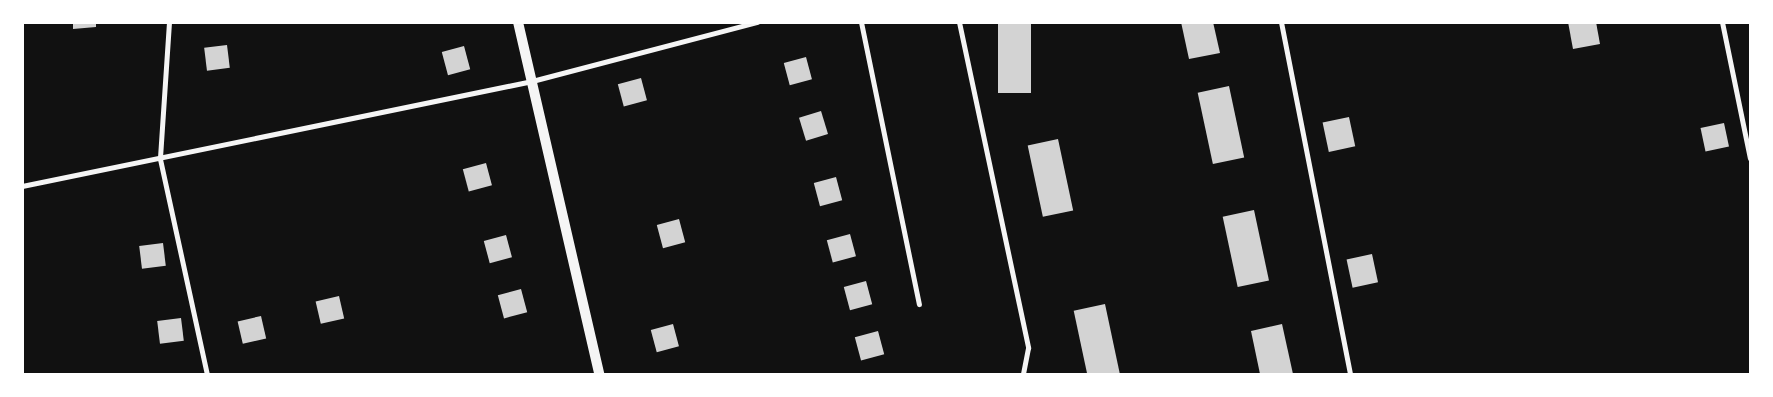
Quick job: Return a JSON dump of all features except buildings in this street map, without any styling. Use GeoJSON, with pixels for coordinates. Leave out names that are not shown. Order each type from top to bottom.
{"type":"FeatureCollection","features":[{"type":"Feature","properties":{"kind":"main road"},"geometry":{"type":"LineString","coordinates":[[518,22],[599,374]]}},
{"type":"Feature","properties":{"kind":"street"},"geometry":{"type":"LineString","coordinates":[[168,22],[160,159],[207,374]]}},
{"type":"Feature","properties":{"kind":"street"},"geometry":{"type":"LineString","coordinates":[[22,186],[532,81],[758,22]]}},
{"type":"Feature","properties":{"kind":"street"},"geometry":{"type":"LineString","coordinates":[[861,22],[920,304]]}},
{"type":"Feature","properties":{"kind":"street"},"geometry":{"type":"LineString","coordinates":[[958,22],[1028,348],[1023,374]]}},
{"type":"Feature","properties":{"kind":"street"},"geometry":{"type":"LineString","coordinates":[[1281,22],[1350,374]]}},
{"type":"Feature","properties":{"kind":"street"},"geometry":{"type":"LineString","coordinates":[[1722,22],[1750,158]]}}]}
